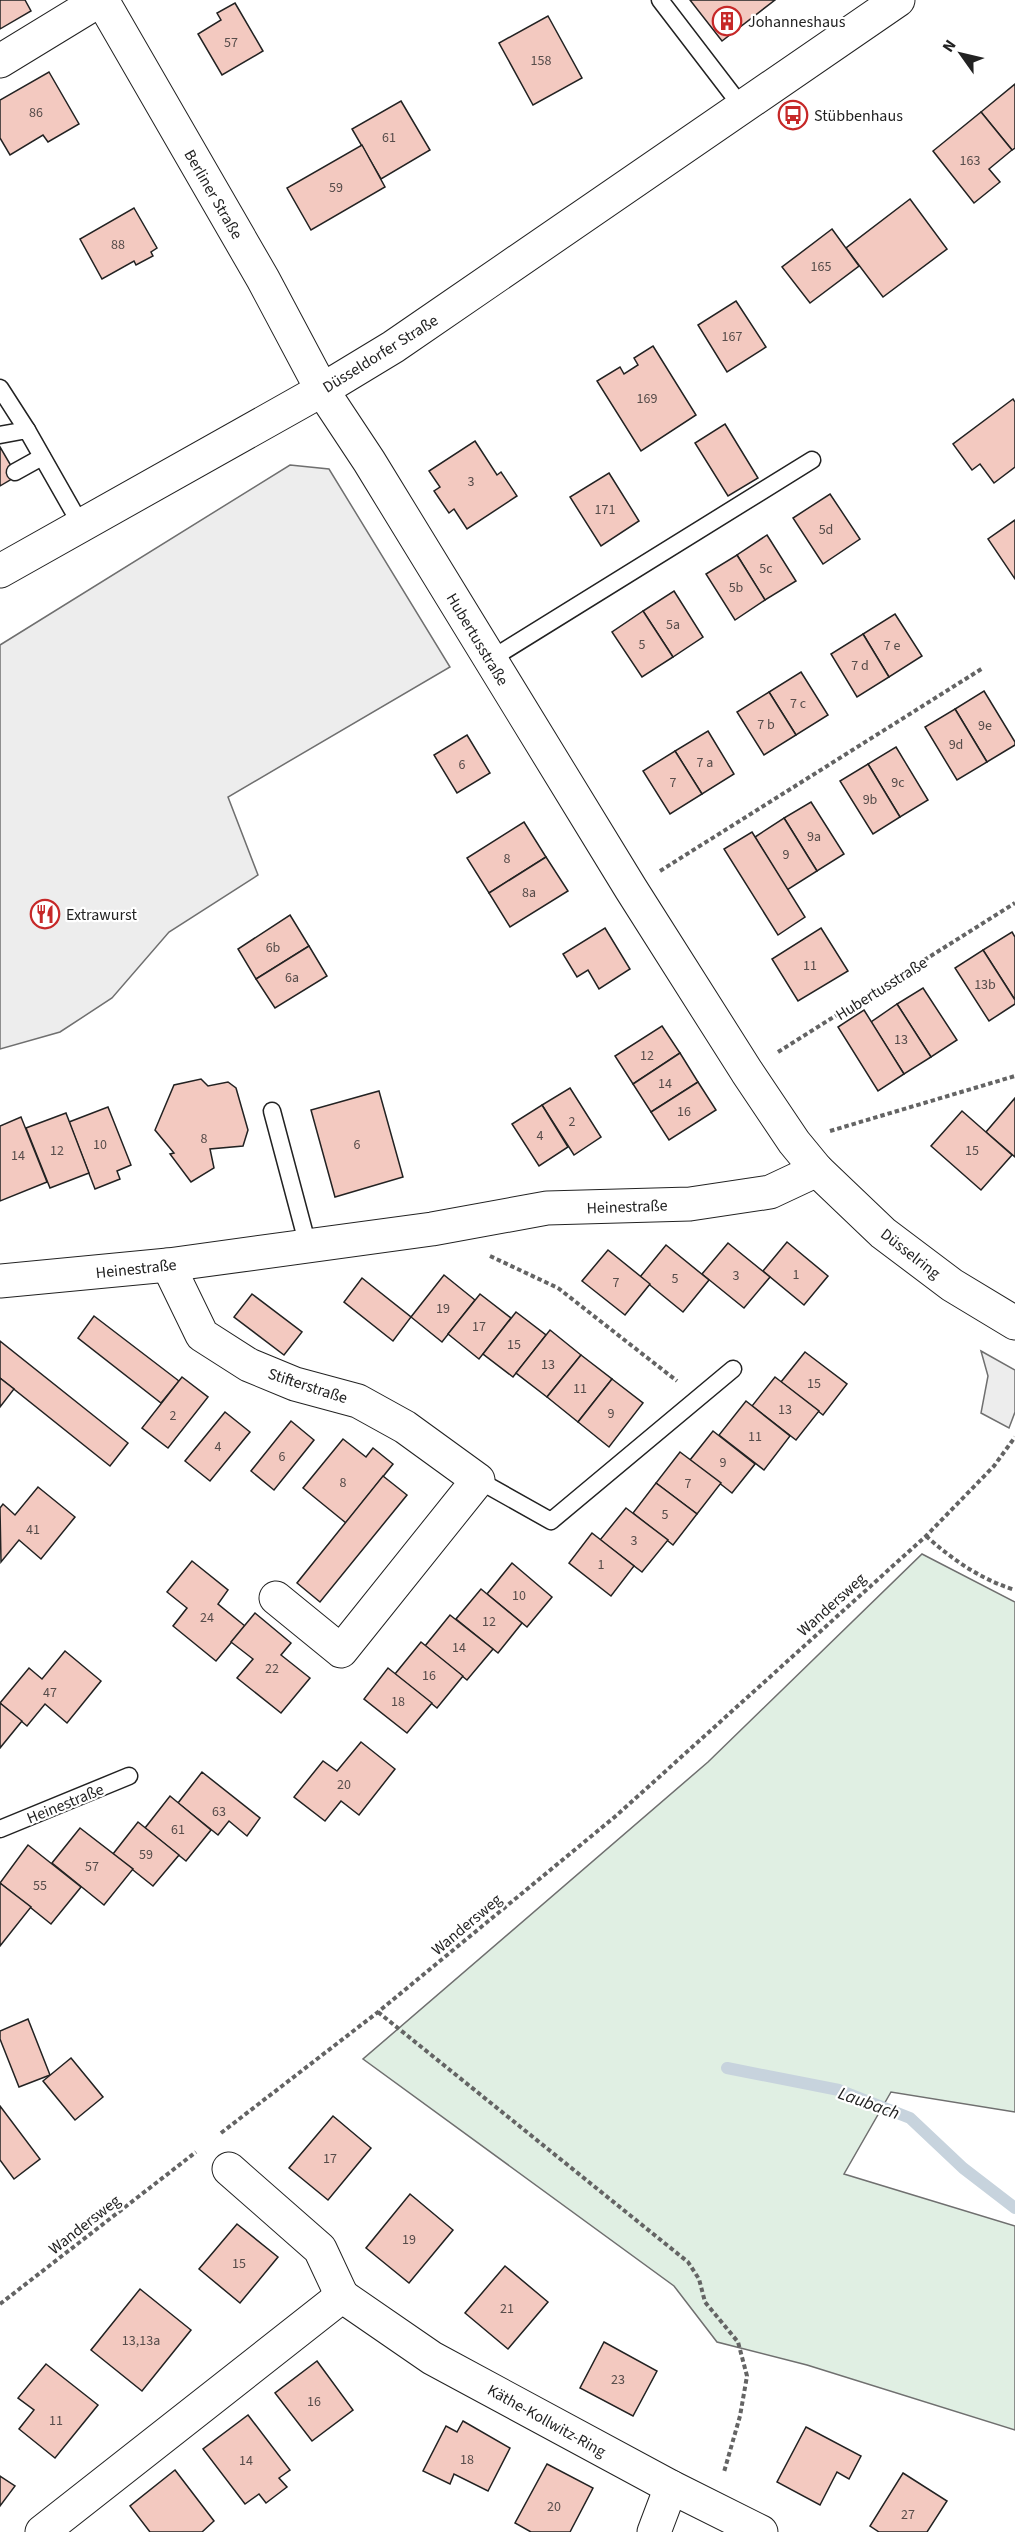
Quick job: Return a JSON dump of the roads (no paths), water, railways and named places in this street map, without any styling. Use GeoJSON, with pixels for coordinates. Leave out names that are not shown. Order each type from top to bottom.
{"type":"FeatureCollection","features":[{"type":"Feature","properties":{"kind":"street","name":"Berliner Straße"},"geometry":{"type":"LineString","coordinates":[[0,60],[101,0],[263,279],[322,390]]}},
{"type":"Feature","properties":{"kind":"street","name":"Düsseldorfer Straße"},"geometry":{"type":"LineString","coordinates":[[0,571],[322,390],[393,347],[898,0]]}},
{"type":"Feature","properties":{"kind":"street","name":"Hubertusstraße"},"geometry":{"type":"LineString","coordinates":[[322,390],[369,461],[747,1072],[794,1142],[817,1170]]}},
{"type":"Feature","properties":{"kind":"street","name":"Heinestraße"},"geometry":{"type":"LineString","coordinates":[[0,1281],[168,1265],[432,1229],[547,1208],[690,1204],[770,1192],[817,1170]]}},
{"type":"Feature","properties":{"kind":"street","name":"Düsselring"},"geometry":{"type":"LineString","coordinates":[[817,1170],[883,1233],[952,1285],[1015,1323]]}},
{"type":"Feature","properties":{"kind":"street","name":"Stifterstraße"},"geometry":{"type":"LineString","coordinates":[[168,1265],[202,1335],[249,1365],[295,1384],[358,1401],[405,1427],[478,1480]]}},
{"type":"Feature","properties":{"kind":"street"},"geometry":{"type":"LineString","coordinates":[[276,1598],[341,1651],[478,1480]]}},
{"type":"Feature","properties":{"kind":"street"},"geometry":{"type":"LineString","coordinates":[[42,2532],[342,2296],[320,2249],[229,2169]]}},
{"type":"Feature","properties":{"kind":"street","name":"Käthe-Kollwitz-Ring"},"geometry":{"type":"LineString","coordinates":[[342,2296],[432,2358],[671,2487],[761,2532]]}},
{"type":"Feature","properties":{"kind":"street"},"geometry":{"type":"LineString","coordinates":[[654,2532],[671,2487]]}},
{"type":"Feature","properties":{"kind":"lane"},"geometry":{"type":"LineString","coordinates":[[660,0],[742,107]]}},
{"type":"Feature","properties":{"kind":"lane"},"geometry":{"type":"LineString","coordinates":[[0,388],[27,430],[81,525]]}},
{"type":"Feature","properties":{"kind":"lane"},"geometry":{"type":"LineString","coordinates":[[0,435],[27,430]]}},
{"type":"Feature","properties":{"kind":"lane"},"geometry":{"type":"LineString","coordinates":[[15,472],[42,457]]}},
{"type":"Feature","properties":{"kind":"lane"},"geometry":{"type":"LineString","coordinates":[[491,659],[812,460]]}},
{"type":"Feature","properties":{"kind":"lane"},"geometry":{"type":"LineString","coordinates":[[272,1111],[308,1246]]}},
{"type":"Feature","properties":{"kind":"lane","name":"Stifterstraße"},"geometry":{"type":"LineString","coordinates":[[478,1480],[552,1521],[733,1369]]}},
{"type":"Feature","properties":{"kind":"lane","name":"Heinestraße"},"geometry":{"type":"LineString","coordinates":[[0,1829],[129,1776]]}},
{"type":"Feature","properties":{"kind":"waterway","name":"Laubach"},"geometry":{"type":"LineString","coordinates":[[727,2068],[839,2090],[910,2118],[963,2168],[1015,2208]]}},
{"type":"Feature","properties":{"kind":"place","name":"Johanneshaus"},"geometry":{"type":"Point","coordinates":[727,21]}},
{"type":"Feature","properties":{"kind":"place","name":"Stübbenhaus"},"geometry":{"type":"Point","coordinates":[793,115]}},
{"type":"Feature","properties":{"kind":"place","name":"Extrawurst"},"geometry":{"type":"Point","coordinates":[45,914]}}]}
